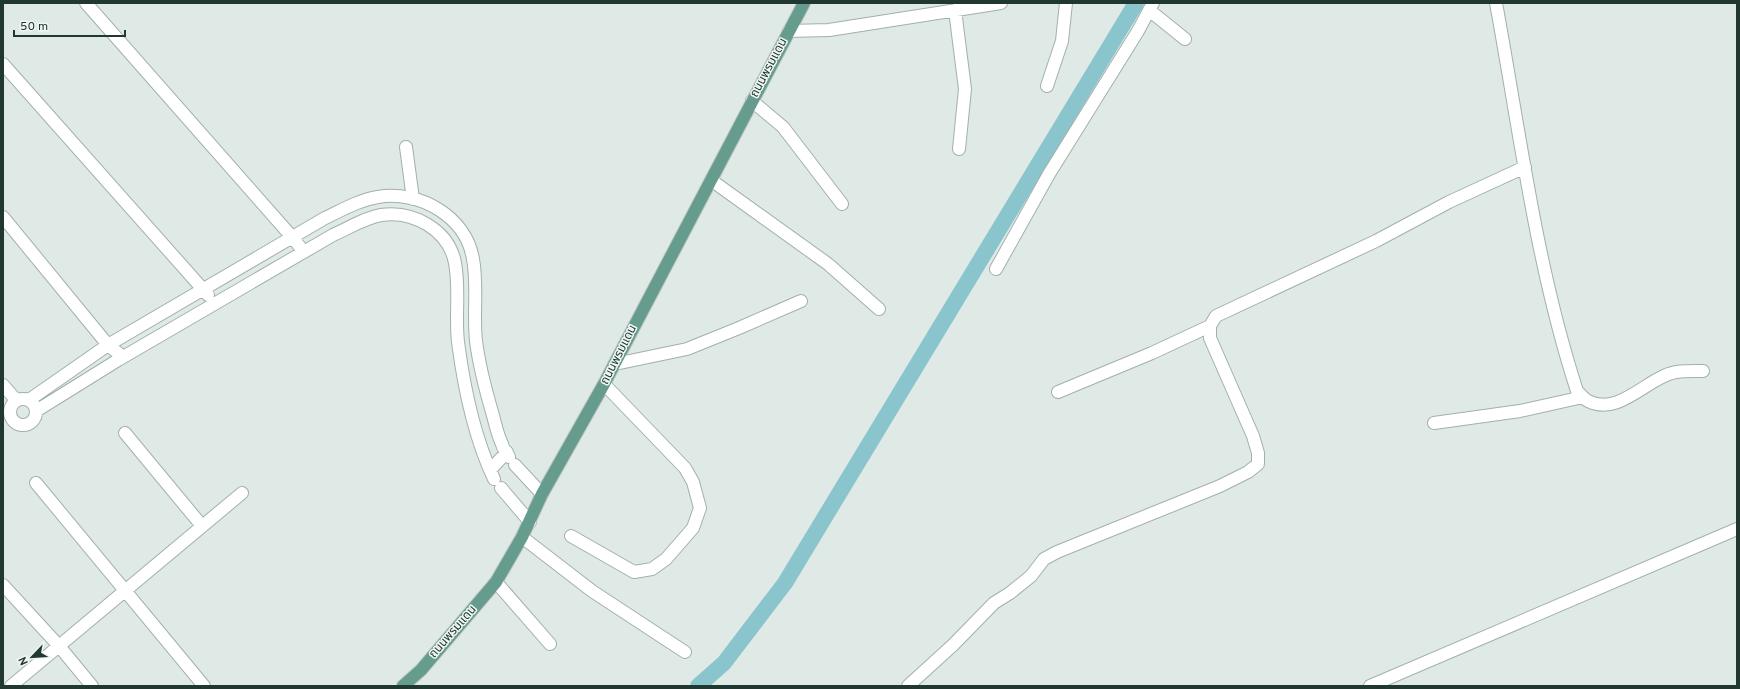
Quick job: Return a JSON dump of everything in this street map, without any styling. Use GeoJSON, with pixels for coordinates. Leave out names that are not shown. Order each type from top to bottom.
{"type":"FeatureCollection","features":[{"type":"Feature","properties":{"kind":"main road","name":"ถนนพรมแดน"},"geometry":{"type":"LineString","coordinates":[[403,686],[421,670],[496,582],[530,522],[542,494],[615,364],[804,3]]}},
{"type":"Feature","properties":{"kind":"street"},"geometry":{"type":"LineString","coordinates":[[86,3],[304,252]]}},
{"type":"Feature","properties":{"kind":"street"},"geometry":{"type":"LineString","coordinates":[[788,32],[829,30],[1001,3]]}},
{"type":"Feature","properties":{"kind":"street"},"geometry":{"type":"LineString","coordinates":[[1047,86],[1062,41],[1066,3]]}},
{"type":"Feature","properties":{"kind":"street"},"geometry":{"type":"LineString","coordinates":[[1496,3],[1525,167],[1549,288],[1577,391],[1587,401],[1597,404],[1612,404],[1664,375],[1703,370]]}},
{"type":"Feature","properties":{"kind":"street"},"geometry":{"type":"LineString","coordinates":[[996,269],[1049,174],[1138,31],[1151,7],[1185,39]]}},
{"type":"Feature","properties":{"kind":"street"},"geometry":{"type":"LineString","coordinates":[[956,10],[965,89],[959,148]]}},
{"type":"Feature","properties":{"kind":"street"},"geometry":{"type":"LineString","coordinates":[[3,64],[216,303]]}},
{"type":"Feature","properties":{"kind":"street"},"geometry":{"type":"LineString","coordinates":[[752,101],[783,127],[842,204]]}},
{"type":"Feature","properties":{"kind":"street"},"geometry":{"type":"LineString","coordinates":[[406,147],[413,199]]}},
{"type":"Feature","properties":{"kind":"street"},"geometry":{"type":"LineString","coordinates":[[908,686],[953,645],[994,603],[1010,593],[1031,576],[1044,559],[1057,552],[1220,486],[1248,472],[1258,464],[1258,453],[1252,436],[1210,338],[1210,326],[1216,316],[1376,241],[1449,202],[1525,167]]}},
{"type":"Feature","properties":{"kind":"street"},"geometry":{"type":"LineString","coordinates":[[711,180],[828,264],[879,309]]}},
{"type":"Feature","properties":{"kind":"street"},"geometry":{"type":"LineString","coordinates":[[29,400],[108,345],[325,218],[359,202],[379,197],[401,197],[413,199],[438,208],[454,222],[466,238],[473,257],[475,278],[475,323],[480,370],[502,444],[510,458],[542,494]]}},
{"type":"Feature","properties":{"kind":"street"},"geometry":{"type":"LineString","coordinates":[[36,411],[122,357],[333,235],[366,220],[382,215],[413,217],[428,224],[441,235],[449,247],[455,262],[457,327],[462,374],[480,446],[495,479],[530,522]]}},
{"type":"Feature","properties":{"kind":"street"},"geometry":{"type":"LineString","coordinates":[[3,217],[108,345],[122,357]]}},
{"type":"Feature","properties":{"kind":"street"},"geometry":{"type":"LineString","coordinates":[[615,364],[687,349],[739,328],[801,300]]}},
{"type":"Feature","properties":{"kind":"street"},"geometry":{"type":"LineString","coordinates":[[457,327],[475,323]]}},
{"type":"Feature","properties":{"kind":"street"},"geometry":{"type":"LineString","coordinates":[[1058,392],[1152,353],[1210,326]]}},
{"type":"Feature","properties":{"kind":"street"},"geometry":{"type":"LineString","coordinates":[[571,536],[634,572],[652,569],[666,559],[693,528],[700,508],[693,482],[685,468],[604,384]]}},
{"type":"Feature","properties":{"kind":"street"},"geometry":{"type":"LineString","coordinates":[[3,385],[16,400]]}},
{"type":"Feature","properties":{"kind":"street"},"geometry":{"type":"LineString","coordinates":[[1434,423],[1520,411],[1583,397]]}},
{"type":"Feature","properties":{"kind":"street"},"geometry":{"type":"LineString","coordinates":[[22,398],[32,402],[36,411],[34,419],[27,424],[8,423],[10,409],[16,400],[22,398]]}},
{"type":"Feature","properties":{"kind":"street"},"geometry":{"type":"LineString","coordinates":[[125,433],[202,526]]}},
{"type":"Feature","properties":{"kind":"street"},"geometry":{"type":"LineString","coordinates":[[495,479],[510,458]]}},
{"type":"Feature","properties":{"kind":"street"},"geometry":{"type":"LineString","coordinates":[[36,482],[204,686]]}},
{"type":"Feature","properties":{"kind":"street"},"geometry":{"type":"LineString","coordinates":[[11,686],[242,493]]}},
{"type":"Feature","properties":{"kind":"street"},"geometry":{"type":"LineString","coordinates":[[1370,686],[1737,529]]}},
{"type":"Feature","properties":{"kind":"street"},"geometry":{"type":"LineString","coordinates":[[522,537],[592,592],[685,652]]}},
{"type":"Feature","properties":{"kind":"street"},"geometry":{"type":"LineString","coordinates":[[496,582],[550,644]]}},
{"type":"Feature","properties":{"kind":"street"},"geometry":{"type":"LineString","coordinates":[[3,585],[59,646],[92,686]]}},
{"type":"Feature","properties":{"kind":"waterway"},"geometry":{"type":"LineString","coordinates":[[698,686],[724,663],[785,583],[1136,3]]}}]}
